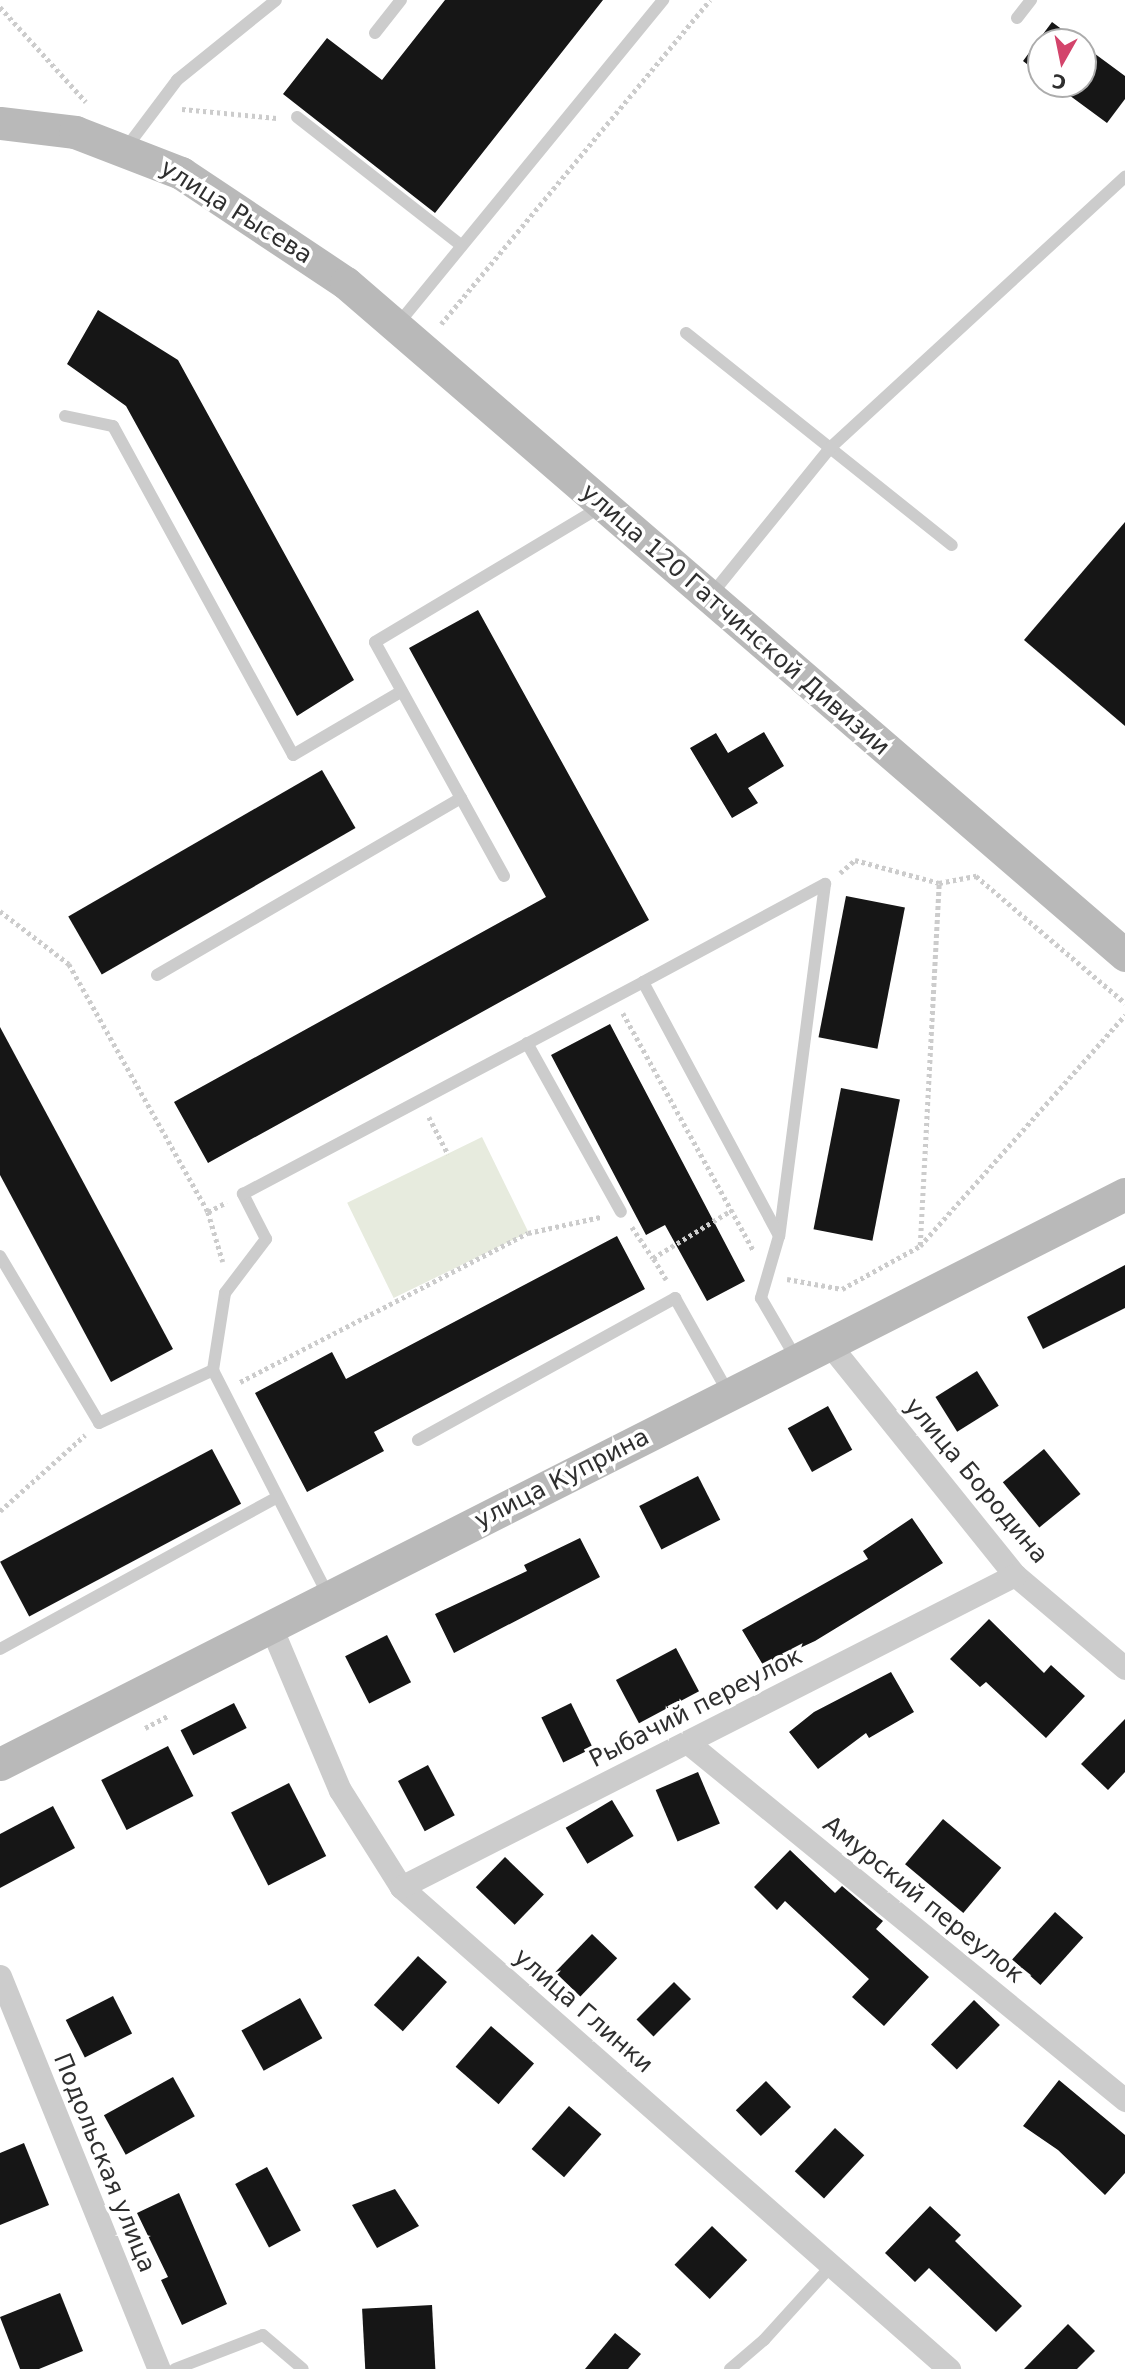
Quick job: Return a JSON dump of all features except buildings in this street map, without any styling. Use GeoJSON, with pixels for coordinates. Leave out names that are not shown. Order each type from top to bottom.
{"type":"FeatureCollection","features":[{"type":"Feature","properties":{"kind":"main road","name":"улица Рысева"},"geometry":{"type":"LineString","coordinates":[[0,123],[75,132],[126,149],[237,207],[346,283]]}},
{"type":"Feature","properties":{"kind":"main road","name":"улица 120 Гатчинской Дивизии"},"geometry":{"type":"LineString","coordinates":[[346,283],[425,347],[601,506],[1122,945]]}},
{"type":"Feature","properties":{"kind":"main road","name":"улица Куприна"},"geometry":{"type":"LineString","coordinates":[[0,1764],[1125,1194]]}},
{"type":"Feature","properties":{"kind":"street","name":"улица Бородина"},"geometry":{"type":"LineString","coordinates":[[829,1344],[1015,1575],[1125,1668]]}},
{"type":"Feature","properties":{"kind":"street","name":"Рыбачий переулок"},"geometry":{"type":"LineString","coordinates":[[401,1887],[1015,1575]]}},
{"type":"Feature","properties":{"kind":"street","name":"улица Глинки"},"geometry":{"type":"LineString","coordinates":[[271,1627],[340,1790],[401,1887],[949,2369]]}},
{"type":"Feature","properties":{"kind":"street","name":"Амурский переулок"},"geometry":{"type":"LineString","coordinates":[[687,1742],[1125,2100]]}},
{"type":"Feature","properties":{"kind":"street","name":"Подольская улица"},"geometry":{"type":"LineString","coordinates":[[0,1976],[159,2369]]}},
{"type":"Feature","properties":{"kind":"lane"},"geometry":{"type":"LineString","coordinates":[[126,149],[156,108],[202,56],[276,0]]}},
{"type":"Feature","properties":{"kind":"lane"},"geometry":{"type":"LineString","coordinates":[[375,33],[401,0]]}},
{"type":"Feature","properties":{"kind":"lane"},"geometry":{"type":"LineString","coordinates":[[398,324],[663,0]]}},
{"type":"Feature","properties":{"kind":"lane"},"geometry":{"type":"LineString","coordinates":[[1017,18],[1031,0]]}},
{"type":"Feature","properties":{"kind":"lane"},"geometry":{"type":"LineString","coordinates":[[297,117],[462,246]]}},
{"type":"Feature","properties":{"kind":"lane"},"geometry":{"type":"LineString","coordinates":[[709,598],[830,448],[1125,177]]}},
{"type":"Feature","properties":{"kind":"lane"},"geometry":{"type":"LineString","coordinates":[[685,333],[952,545]]}},
{"type":"Feature","properties":{"kind":"lane"},"geometry":{"type":"LineString","coordinates":[[65,416],[113,426],[292,755],[402,691]]}},
{"type":"Feature","properties":{"kind":"lane"},"geometry":{"type":"LineString","coordinates":[[505,876],[375,642],[601,506]]}},
{"type":"Feature","properties":{"kind":"lane"},"geometry":{"type":"LineString","coordinates":[[157,975],[461,798]]}},
{"type":"Feature","properties":{"kind":"lane"},"geometry":{"type":"LineString","coordinates":[[329,1597],[276,1498],[213,1370],[230,1286],[266,1239],[243,1194],[825,884]]}},
{"type":"Feature","properties":{"kind":"lane"},"geometry":{"type":"LineString","coordinates":[[798,1360],[761,1298],[779,1236],[825,884]]}},
{"type":"Feature","properties":{"kind":"lane"},"geometry":{"type":"LineString","coordinates":[[643,982],[779,1236]]}},
{"type":"Feature","properties":{"kind":"lane"},"geometry":{"type":"LineString","coordinates":[[527,1043],[621,1212]]}},
{"type":"Feature","properties":{"kind":"lane"},"geometry":{"type":"LineString","coordinates":[[0,1255],[99,1423],[213,1370]]}},
{"type":"Feature","properties":{"kind":"lane"},"geometry":{"type":"LineString","coordinates":[[418,1440],[676,1298],[729,1394]]}},
{"type":"Feature","properties":{"kind":"lane"},"geometry":{"type":"LineString","coordinates":[[0,1649],[276,1498]]}},
{"type":"Feature","properties":{"kind":"lane"},"geometry":{"type":"LineString","coordinates":[[730,2369],[764,2340],[832,2264]]}},
{"type":"Feature","properties":{"kind":"lane"},"geometry":{"type":"LineString","coordinates":[[175,2369],[263,2335],[303,2369]]}},
{"type":"Feature","properties":{"kind":"path"},"geometry":{"type":"LineString","coordinates":[[425,347],[710,0]]}},
{"type":"Feature","properties":{"kind":"path"},"geometry":{"type":"LineString","coordinates":[[0,7],[93,111]]}},
{"type":"Feature","properties":{"kind":"path"},"geometry":{"type":"LineString","coordinates":[[156,108],[205,109],[250,119],[297,117]]}},
{"type":"Feature","properties":{"kind":"path"},"geometry":{"type":"LineString","coordinates":[[825,884],[855,860],[939,883],[976,876],[1125,1003]]}},
{"type":"Feature","properties":{"kind":"path"},"geometry":{"type":"LineString","coordinates":[[920,1246],[939,883]]}},
{"type":"Feature","properties":{"kind":"path"},"geometry":{"type":"LineString","coordinates":[[0,911],[69,964],[208,1212],[230,1286]]}},
{"type":"Feature","properties":{"kind":"path"},"geometry":{"type":"LineString","coordinates":[[615,997],[767,1275],[842,1289],[920,1246],[1125,1015]]}},
{"type":"Feature","properties":{"kind":"path"},"geometry":{"type":"LineString","coordinates":[[420,1100],[448,1154]]}},
{"type":"Feature","properties":{"kind":"path"},"geometry":{"type":"LineString","coordinates":[[208,1212],[243,1194]]}},
{"type":"Feature","properties":{"kind":"path"},"geometry":{"type":"LineString","coordinates":[[653,1258],[732,1210]]}},
{"type":"Feature","properties":{"kind":"path"},"geometry":{"type":"LineString","coordinates":[[222,1392],[528,1233],[621,1212],[653,1258],[676,1298]]}},
{"type":"Feature","properties":{"kind":"path"},"geometry":{"type":"LineString","coordinates":[[0,1511],[99,1423]]}},
{"type":"Feature","properties":{"kind":"shaded area"},"geometry":{"type":"Polygon","coordinates":[[[482,1137],[528,1232],[394,1298],[347,1203],[482,1137]]]}}]}
